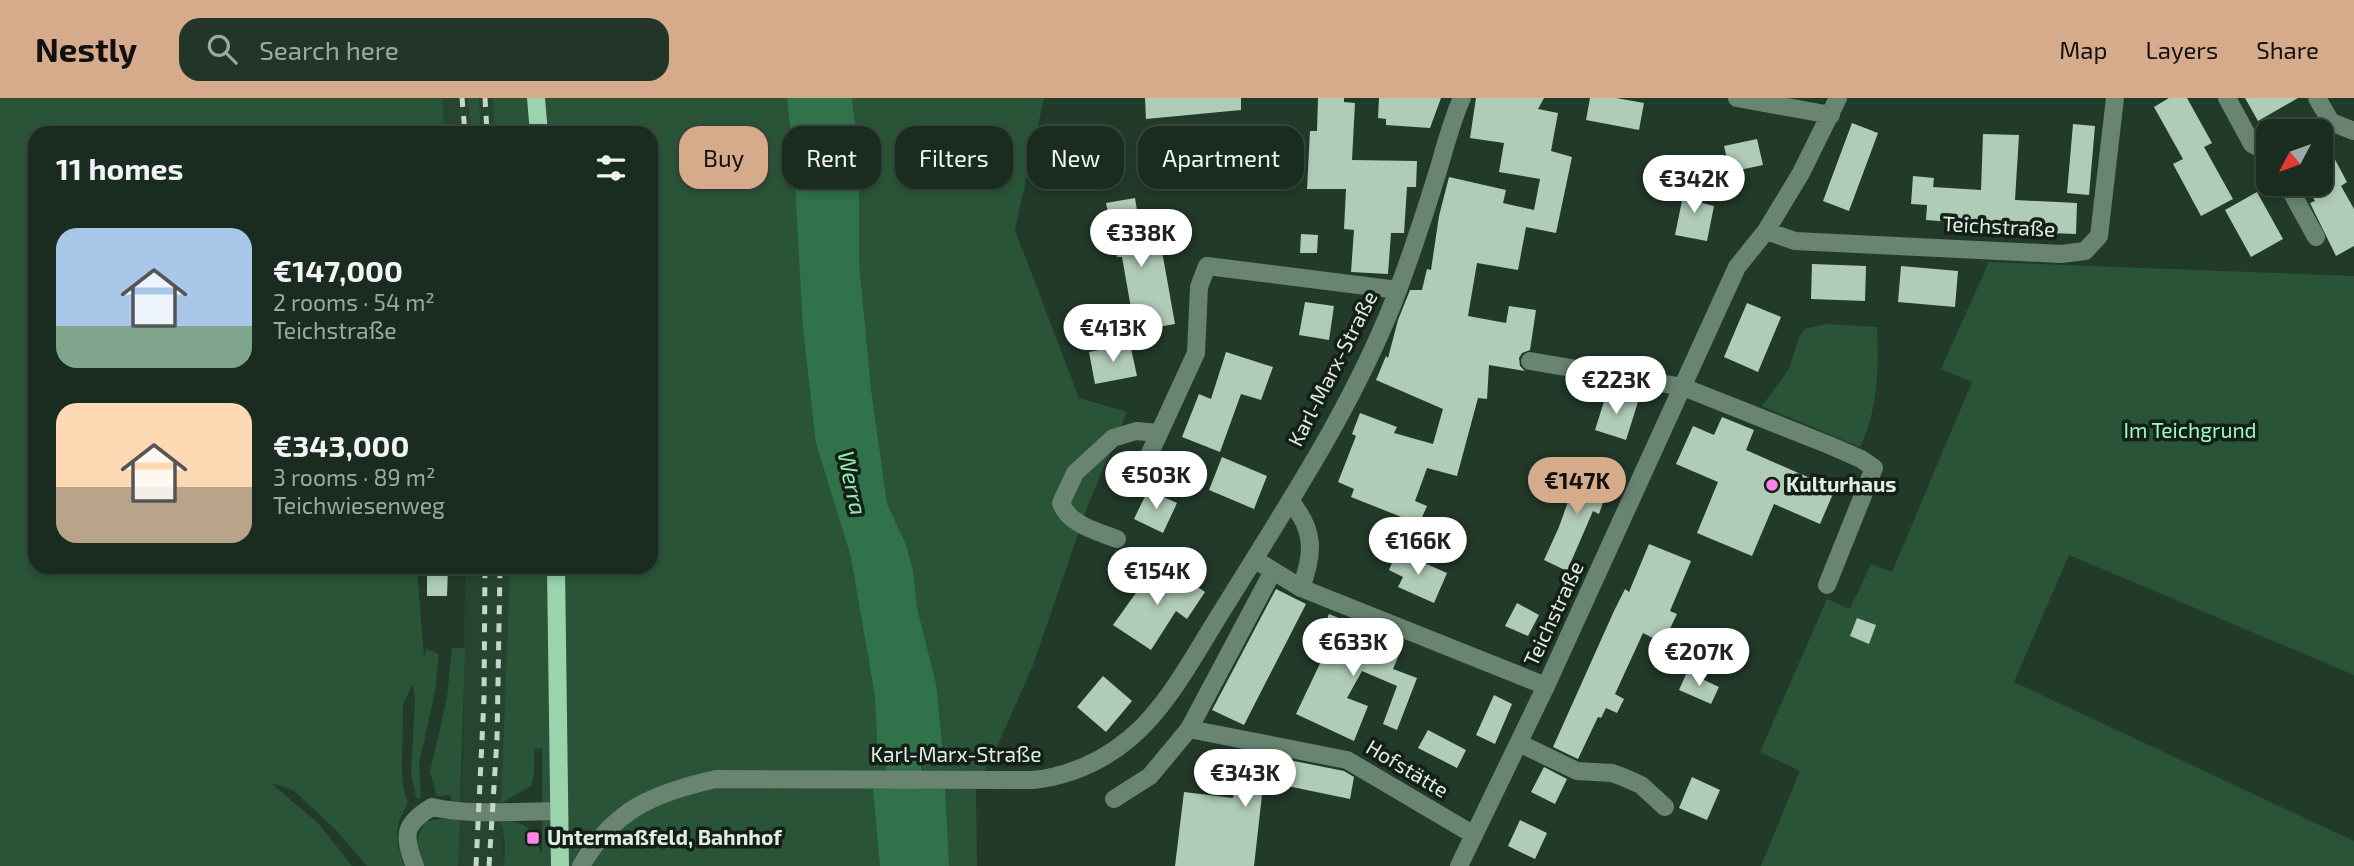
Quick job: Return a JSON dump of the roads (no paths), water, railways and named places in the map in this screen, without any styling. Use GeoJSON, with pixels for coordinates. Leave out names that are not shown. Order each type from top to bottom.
{"type":"FeatureCollection","features":[{"type":"Feature","properties":{"kind":"main road"},"geometry":{"type":"LineString","coordinates":[[536,98],[538,126]]}},
{"type":"Feature","properties":{"kind":"main road"},"geometry":{"type":"LineString","coordinates":[[556,574],[560,866]]}},
{"type":"Feature","properties":{"kind":"street","name":"Karl-Marx-Straße"},"geometry":{"type":"LineString","coordinates":[[581,866],[601,837],[623,814],[684,786],[716,779],[764,777],[1033,780],[1060,777],[1084,767],[1129,739],[1161,705],[1254,559],[1332,428],[1374,349],[1398,290],[1462,98]]}},
{"type":"Feature","properties":{"kind":"street"},"geometry":{"type":"LineString","coordinates":[[1737,98],[1835,106]]}},
{"type":"Feature","properties":{"kind":"street","name":"Teichstraße"},"geometry":{"type":"LineString","coordinates":[[1766,232],[1795,241],[2061,254],[2085,251],[2099,236],[2115,98]]}},
{"type":"Feature","properties":{"kind":"street"},"geometry":{"type":"LineString","coordinates":[[2227,98],[2252,144],[2256,146]]}},
{"type":"Feature","properties":{"kind":"street"},"geometry":{"type":"LineString","coordinates":[[2317,98],[2329,119]]}},
{"type":"Feature","properties":{"kind":"street","name":"Teichstraße"},"geometry":{"type":"LineString","coordinates":[[1459,866],[1546,686],[1737,267],[1766,232],[1801,173],[1835,106]]}},
{"type":"Feature","properties":{"kind":"street"},"geometry":{"type":"LineString","coordinates":[[2333,123],[2354,131]]}},
{"type":"Feature","properties":{"kind":"street"},"geometry":{"type":"LineString","coordinates":[[2294,196],[2316,237]]}},
{"type":"Feature","properties":{"kind":"street"},"geometry":{"type":"LineString","coordinates":[[1144,466],[1196,353],[1199,286],[1207,266],[1398,290]]}},
{"type":"Feature","properties":{"kind":"street"},"geometry":{"type":"LineString","coordinates":[[1530,361],[1683,387],[1829,445],[1874,468],[1826,585]]}},
{"type":"Feature","properties":{"kind":"street"},"geometry":{"type":"LineString","coordinates":[[1117,539],[1070,519],[1064,513],[1061,503],[1075,472],[1113,438],[1136,431],[1159,433]]}},
{"type":"Feature","properties":{"kind":"street"},"geometry":{"type":"LineString","coordinates":[[1290,501],[1299,512],[1311,544],[1309,565],[1301,587]]}},
{"type":"Feature","properties":{"kind":"street"},"geometry":{"type":"LineString","coordinates":[[1254,559],[1301,587],[1546,686]]}},
{"type":"Feature","properties":{"kind":"street"},"geometry":{"type":"LineString","coordinates":[[1114,799],[1150,776],[1189,729],[1273,571]]}},
{"type":"Feature","properties":{"kind":"street","name":"Hofstätte"},"geometry":{"type":"LineString","coordinates":[[1189,729],[1347,760],[1474,835]]}},
{"type":"Feature","properties":{"kind":"street"},"geometry":{"type":"LineString","coordinates":[[1518,743],[1577,771],[1612,773],[1623,777],[1641,785],[1665,807]]}},
{"type":"Feature","properties":{"kind":"street"},"geometry":{"type":"LineString","coordinates":[[415,866],[407,829],[415,817],[432,807],[485,812],[559,811]]}},
{"type":"Feature","properties":{"kind":"water"},"geometry":{"type":"Polygon","coordinates":[[[787,98],[852,98],[855,126],[790,126],[787,98]]]}},
{"type":"Feature","properties":{"kind":"water"},"geometry":{"type":"Polygon","coordinates":[[[795,189],[859,189],[859,263],[871,390],[887,504],[906,545],[913,571],[917,608],[936,684],[943,754],[878,756],[875,696],[851,557],[816,443],[803,328],[795,189]]]}},
{"type":"Feature","properties":{"kind":"water"},"geometry":{"type":"Polygon","coordinates":[[[873,789],[945,789],[949,866],[880,866],[873,789]]]}},
{"type":"Feature","properties":{"kind":"waterway","name":"Werra"},"geometry":{"type":"LineString","coordinates":[[901,710],[908,866]]}},
{"type":"Feature","properties":{"kind":"railway"},"geometry":{"type":"LineString","coordinates":[[462,98],[464,126]]}},
{"type":"Feature","properties":{"kind":"railway"},"geometry":{"type":"LineString","coordinates":[[485,98],[487,126]]}},
{"type":"Feature","properties":{"kind":"railway"},"geometry":{"type":"LineString","coordinates":[[476,866],[484,698],[485,574]]}},
{"type":"Feature","properties":{"kind":"railway"},"geometry":{"type":"LineString","coordinates":[[489,866],[497,739],[500,574]]}},
{"type":"Feature","properties":{"kind":"place","name":"Kulturhaus"},"geometry":{"type":"Point","coordinates":[1772,485]}},
{"type":"Feature","properties":{"kind":"place","name":"Untermaßfeld, Bahnhof"},"geometry":{"type":"Point","coordinates":[533,838]}},
{"type":"Feature","properties":{"kind":"park label","name":"Im Teichgrund"},"geometry":{"type":"Point","coordinates":[2190,431]}}]}
